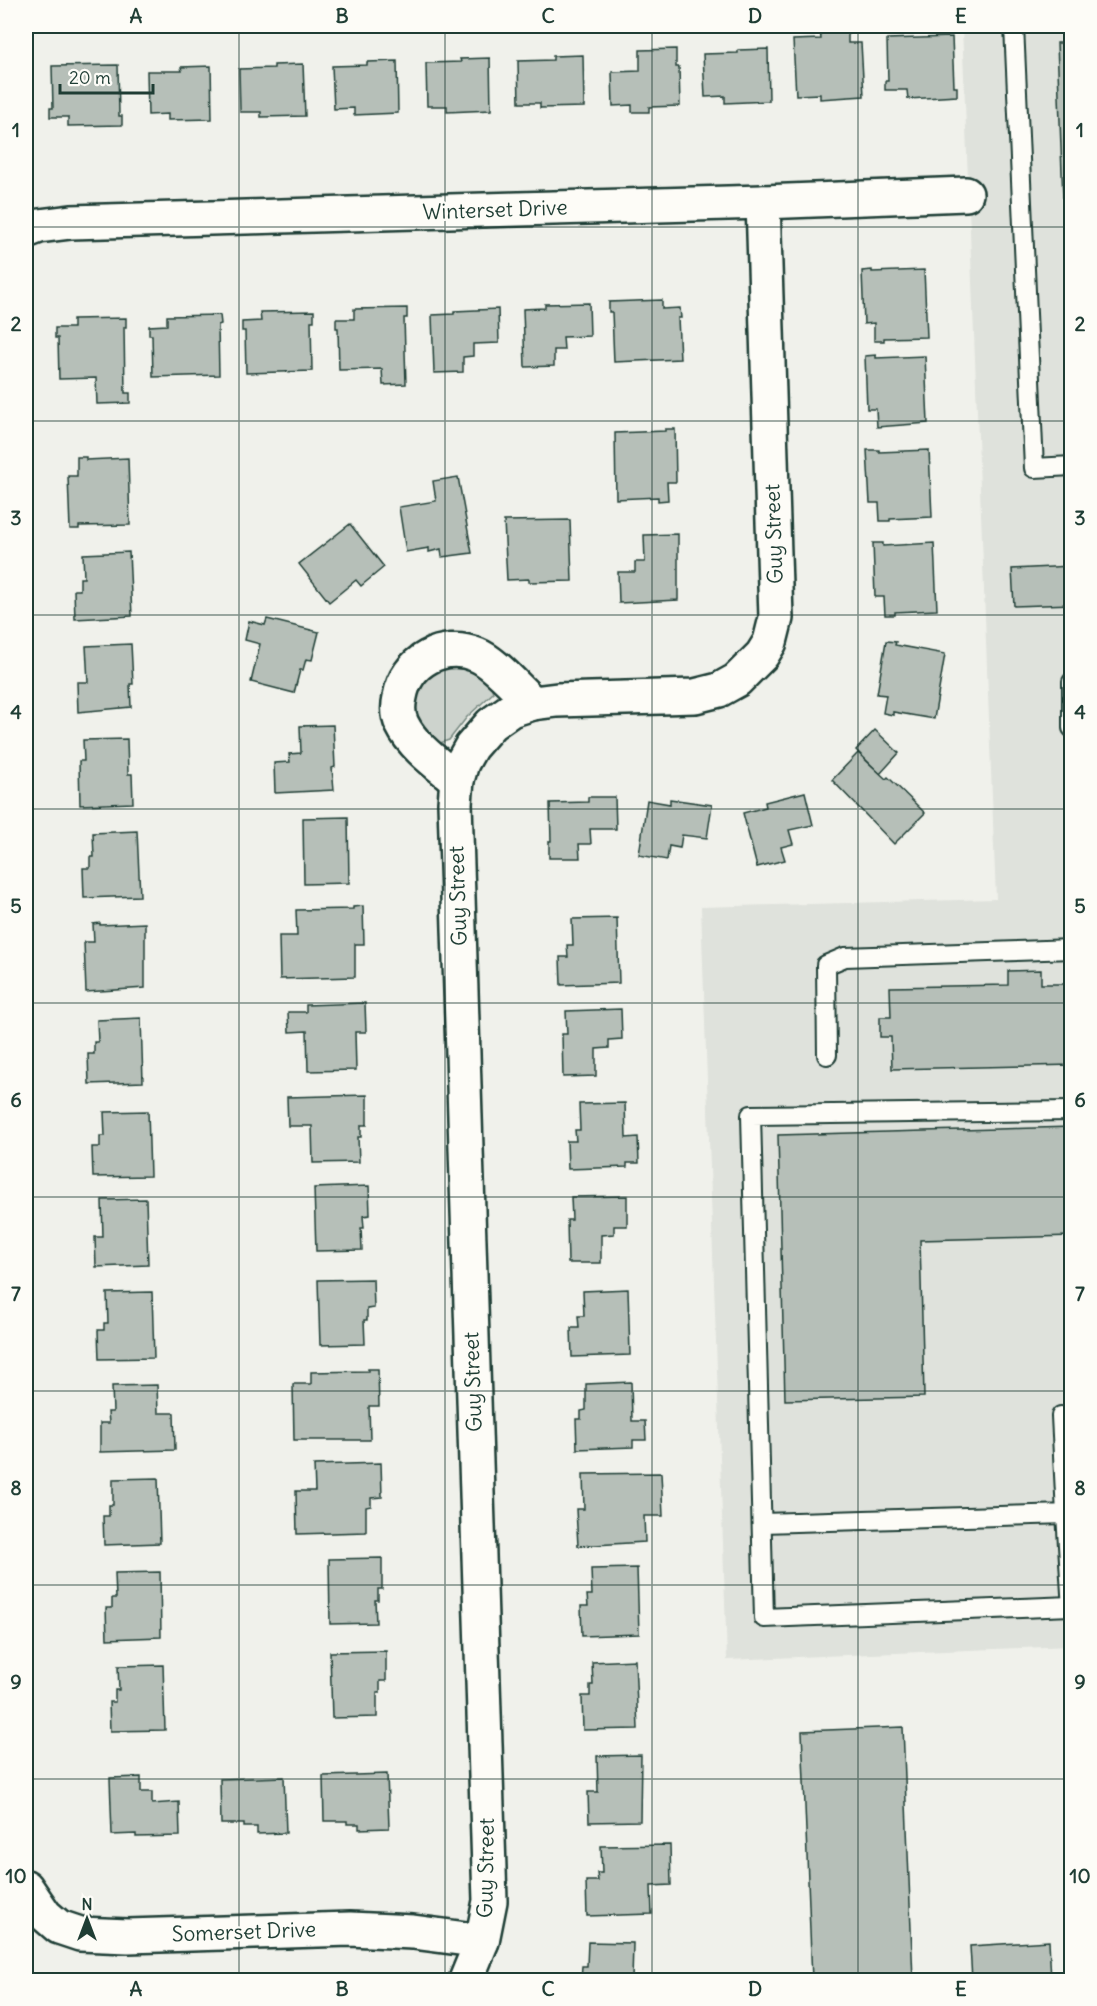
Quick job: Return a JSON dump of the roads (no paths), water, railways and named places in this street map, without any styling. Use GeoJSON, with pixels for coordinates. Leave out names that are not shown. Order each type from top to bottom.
{"type":"FeatureCollection","features":[{"type":"Feature","properties":{"kind":"street","name":"Winterset Drive"},"geometry":{"type":"LineString","coordinates":[[26,231],[39,226],[71,222],[966,194]]}},
{"type":"Feature","properties":{"kind":"street","name":"Guy Street"},"geometry":{"type":"LineString","coordinates":[[465,1980],[482,1941],[488,1918],[489,1880],[455,803],[457,780],[462,763],[471,747],[491,724],[511,710],[532,703],[557,700],[694,696],[719,690],[737,680],[752,667],[770,642],[776,618],[764,202]]}},
{"type":"Feature","properties":{"kind":"street"},"geometry":{"type":"LineString","coordinates":[[457,780],[414,742],[402,725],[399,700],[402,686],[409,672],[419,662],[434,654],[449,650],[464,651],[479,655],[492,664],[532,703]]}},
{"type":"Feature","properties":{"kind":"street","name":"Somerset Drive"},"geometry":{"type":"LineString","coordinates":[[26,1887],[45,1915],[59,1927],[80,1934],[128,1936],[350,1929],[432,1934],[482,1941]]}},
{"type":"Feature","properties":{"kind":"lane"},"geometry":{"type":"LineString","coordinates":[[1014,26],[1034,468],[1071,466]]}},
{"type":"Feature","properties":{"kind":"lane"},"geometry":{"type":"LineString","coordinates":[[1071,682],[1071,728]]}},
{"type":"Feature","properties":{"kind":"lane"},"geometry":{"type":"LineString","coordinates":[[826,1055],[826,964],[845,957],[1071,949]]}},
{"type":"Feature","properties":{"kind":"lane"},"geometry":{"type":"LineString","coordinates":[[1061,1416],[1069,1514],[1071,1608],[764,1618],[751,1115],[1071,1111]]}},
{"type":"Feature","properties":{"kind":"lane"},"geometry":{"type":"LineString","coordinates":[[762,1523],[1069,1514]]}}]}
